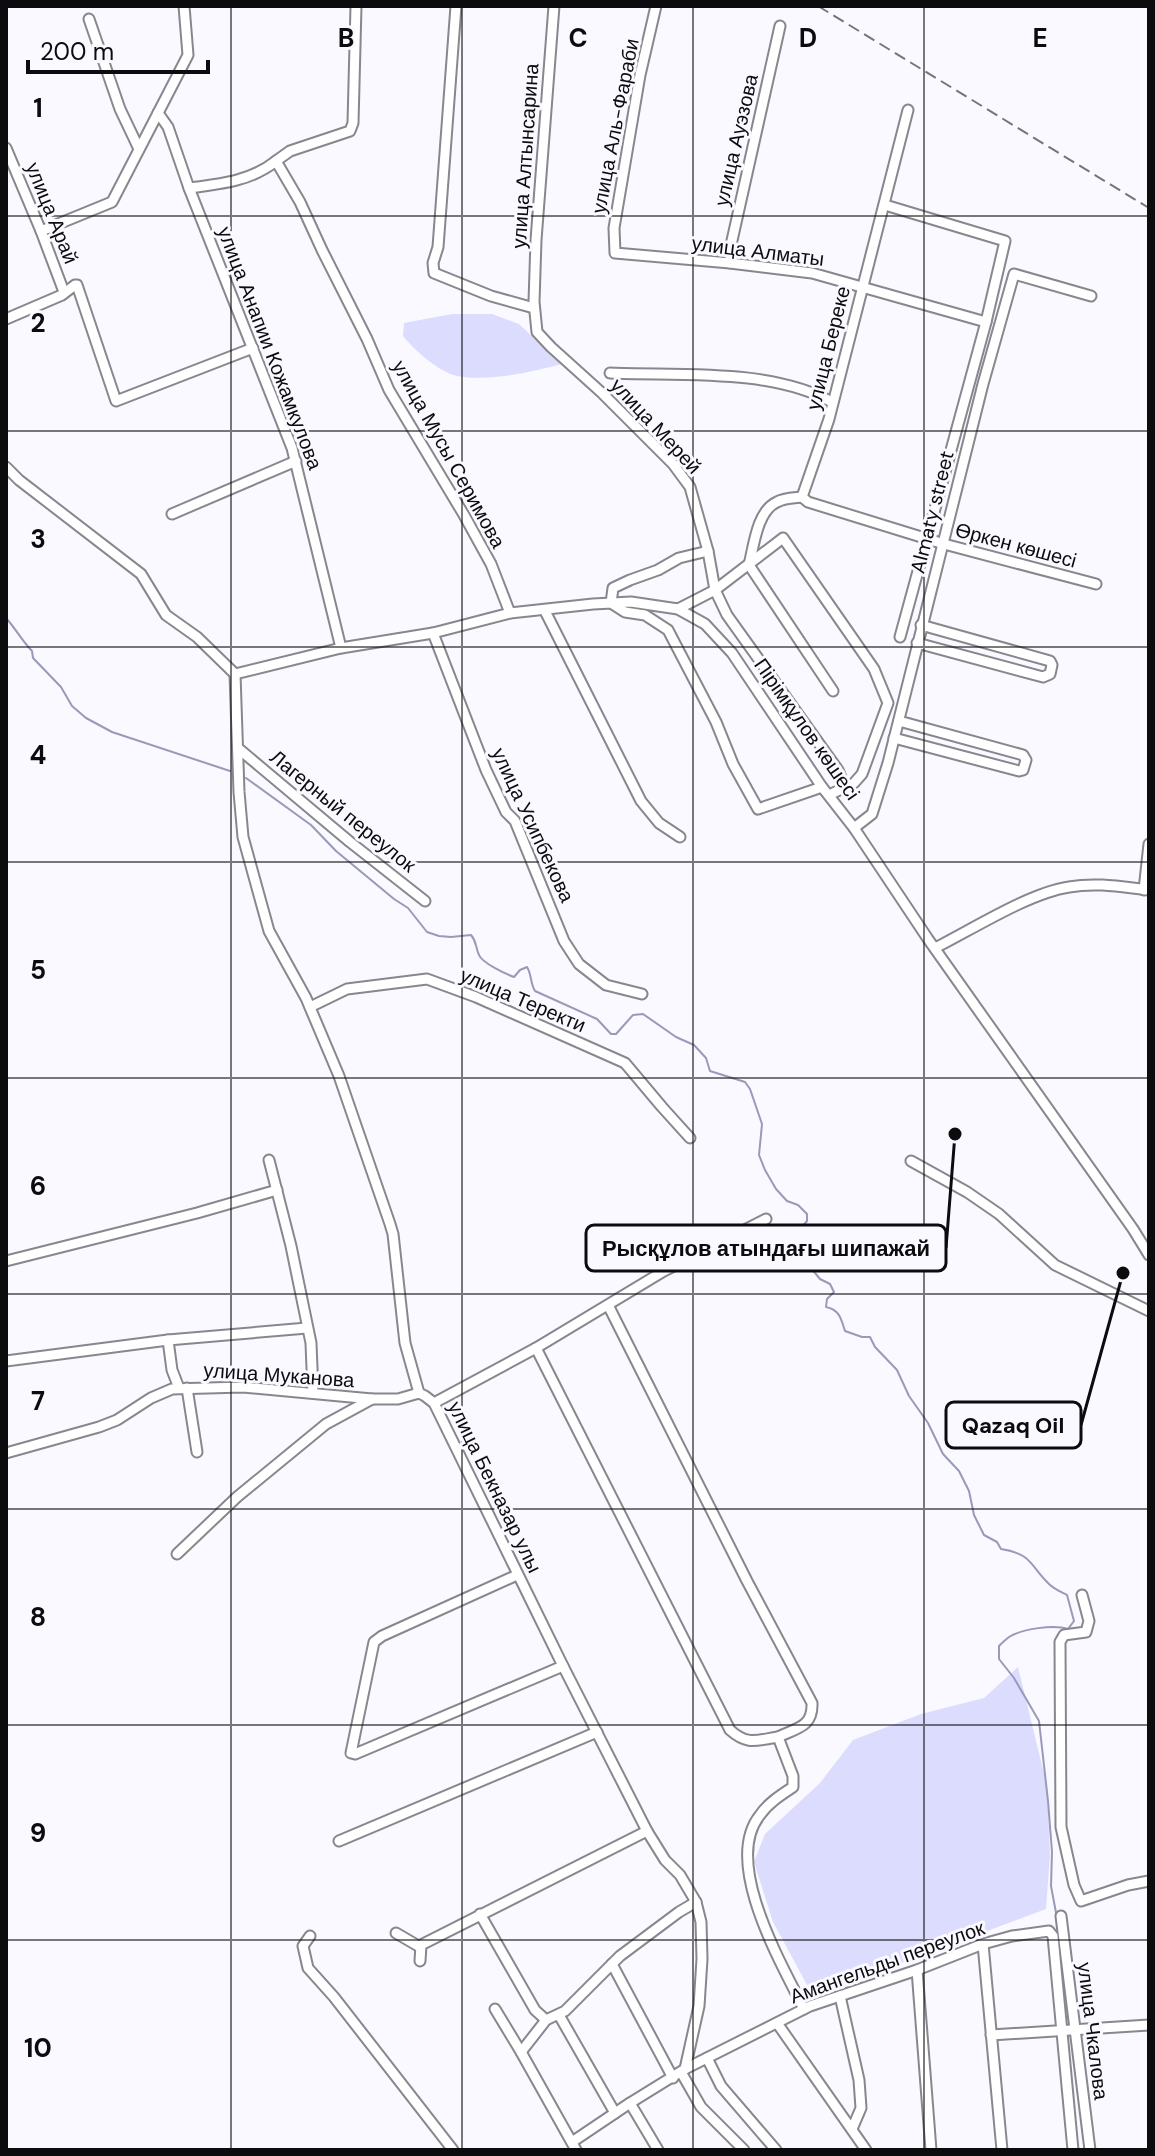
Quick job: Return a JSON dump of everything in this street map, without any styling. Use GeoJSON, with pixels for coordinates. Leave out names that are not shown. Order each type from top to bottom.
{"type":"FeatureCollection","features":[{"type":"Feature","properties":{"kind":"street"},"geometry":{"type":"LineString","coordinates":[[41,231],[112,202],[188,55],[184,6]]}},
{"type":"Feature","properties":{"kind":"street"},"geometry":{"type":"LineString","coordinates":[[189,188],[230,183],[257,174],[290,151],[350,131],[353,123],[356,6]]}},
{"type":"Feature","properties":{"kind":"street"},"geometry":{"type":"LineString","coordinates":[[456,6],[434,273],[491,296],[534,308]]}},
{"type":"Feature","properties":{"kind":"street","name":"улица Алтынсарина"},"geometry":{"type":"LineString","coordinates":[[534,308],[536,240],[554,6]]}},
{"type":"Feature","properties":{"kind":"street","name":"улица Аль-Фараби"},"geometry":{"type":"LineString","coordinates":[[615,253],[614,228],[640,75],[656,6]]}},
{"type":"Feature","properties":{"kind":"street"},"geometry":{"type":"LineString","coordinates":[[89,19],[120,109],[139,149]]}},
{"type":"Feature","properties":{"kind":"street","name":"улица Ауэзова"},"geometry":{"type":"LineString","coordinates":[[730,263],[731,245],[780,26]]}},
{"type":"Feature","properties":{"kind":"street","name":"улица Береке"},"geometry":{"type":"LineString","coordinates":[[802,497],[829,419],[908,110]]}},
{"type":"Feature","properties":{"kind":"street","name":"улица Анапии Кожамкулова"},"geometry":{"type":"LineString","coordinates":[[158,113],[168,127],[296,461],[341,648]]}},
{"type":"Feature","properties":{"kind":"street","name":"улица Арай"},"geometry":{"type":"LineString","coordinates":[[6,148],[64,292]]}},
{"type":"Feature","properties":{"kind":"street","name":"улица Мусы Серимова"},"geometry":{"type":"LineString","coordinates":[[276,161],[291,185],[367,339],[389,390],[491,564],[510,613]]}},
{"type":"Feature","properties":{"kind":"street"},"geometry":{"type":"LineString","coordinates":[[885,205],[1005,241],[900,637]]}},
{"type":"Feature","properties":{"kind":"street","name":"улица Алматы"},"geometry":{"type":"LineString","coordinates":[[615,253],[812,273],[986,322]]}},
{"type":"Feature","properties":{"kind":"street","name":"Almaty street"},"geometry":{"type":"LineString","coordinates":[[854,828],[872,814],[899,721],[983,384],[1014,274],[1091,296]]}},
{"type":"Feature","properties":{"kind":"street"},"geometry":{"type":"LineString","coordinates":[[6,319],[77,285],[116,401],[253,348]]}},
{"type":"Feature","properties":{"kind":"street","name":"улица Мерей"},"geometry":{"type":"LineString","coordinates":[[534,308],[537,332],[673,464],[690,487],[715,590],[727,615],[838,770],[845,787]]}},
{"type":"Feature","properties":{"kind":"street"},"geometry":{"type":"LineString","coordinates":[[610,373],[733,376],[812,391],[832,402]]}},
{"type":"Feature","properties":{"kind":"street"},"geometry":{"type":"LineString","coordinates":[[172,514],[296,461]]}},
{"type":"Feature","properties":{"kind":"street"},"geometry":{"type":"LineString","coordinates":[[6,467],[141,574],[166,615],[197,637],[235,674]]}},
{"type":"Feature","properties":{"kind":"street"},"geometry":{"type":"LineString","coordinates":[[802,497],[780,500],[764,513],[749,565],[833,691]]}},
{"type":"Feature","properties":{"kind":"street","name":"Өркен көшесі"},"geometry":{"type":"LineString","coordinates":[[802,497],[817,505],[944,544],[1096,584]]}},
{"type":"Feature","properties":{"kind":"street"},"geometry":{"type":"LineString","coordinates":[[678,609],[715,590],[783,538],[874,669],[888,703],[862,774],[854,783],[758,809],[668,630],[645,615],[625,612],[611,603],[613,588],[679,558],[708,551]]}},
{"type":"Feature","properties":{"kind":"street","name":"Пірімқұлов көшесі"},"geometry":{"type":"LineString","coordinates":[[235,674],[341,648],[433,633],[510,613],[631,602],[678,609],[705,624],[732,653],[1149,1255]]}},
{"type":"Feature","properties":{"kind":"street"},"geometry":{"type":"LineString","coordinates":[[545,611],[641,801],[659,823],[680,837]]}},
{"type":"Feature","properties":{"kind":"street"},"geometry":{"type":"LineString","coordinates":[[917,643],[1043,677],[1050,674],[1050,661],[921,625]]}},
{"type":"Feature","properties":{"kind":"street","name":"улица Усипбекова"},"geometry":{"type":"LineString","coordinates":[[433,633],[484,766],[506,812],[515,821],[564,941],[579,964],[606,985],[642,994]]}},
{"type":"Feature","properties":{"kind":"street","name":"улица Бекназар улы"},"geometry":{"type":"LineString","coordinates":[[235,674],[239,792],[246,846],[269,931],[310,1007],[339,1076],[393,1234],[405,1343],[419,1393],[434,1403],[647,1831],[696,1902],[701,1922],[699,2006],[680,2073]]}},
{"type":"Feature","properties":{"kind":"street"},"geometry":{"type":"LineString","coordinates":[[894,738],[1019,771],[1023,770],[1026,760],[1023,755],[899,721]]}},
{"type":"Feature","properties":{"kind":"street","name":"Лагерный переулок"},"geometry":{"type":"LineString","coordinates":[[239,749],[425,901]]}},
{"type":"Feature","properties":{"kind":"street"},"geometry":{"type":"LineString","coordinates":[[935,948],[1028,901],[1068,887],[1109,884],[1146,890],[1149,844]]}},
{"type":"Feature","properties":{"kind":"street","name":"улица Теректи"},"geometry":{"type":"LineString","coordinates":[[310,1007],[347,989],[427,979],[476,997],[625,1063],[690,1138]]}},
{"type":"Feature","properties":{"kind":"street"},"geometry":{"type":"LineString","coordinates":[[269,1160],[291,1246],[312,1353],[313,1393]]}},
{"type":"Feature","properties":{"kind":"street"},"geometry":{"type":"LineString","coordinates":[[911,1161],[999,1214],[1055,1265],[1149,1311]]}},
{"type":"Feature","properties":{"kind":"street"},"geometry":{"type":"LineString","coordinates":[[6,1261],[277,1190]]}},
{"type":"Feature","properties":{"kind":"street"},"geometry":{"type":"LineString","coordinates":[[434,1403],[536,1348],[664,1271],[766,1219]]}},
{"type":"Feature","properties":{"kind":"street"},"geometry":{"type":"LineString","coordinates":[[536,1348],[730,1730],[746,1741],[778,1737],[806,1724],[810,1719],[812,1703],[608,1305]]}},
{"type":"Feature","properties":{"kind":"street"},"geometry":{"type":"LineString","coordinates":[[6,1361],[168,1340],[307,1328]]}},
{"type":"Feature","properties":{"kind":"street"},"geometry":{"type":"LineString","coordinates":[[168,1340],[172,1370],[183,1388],[197,1452]]}},
{"type":"Feature","properties":{"kind":"street","name":"улица Муканова"},"geometry":{"type":"LineString","coordinates":[[6,1453],[99,1427],[117,1420],[163,1392],[183,1388],[243,1387],[372,1399],[398,1399],[419,1393]]}},
{"type":"Feature","properties":{"kind":"street"},"geometry":{"type":"LineString","coordinates":[[177,1554],[237,1497],[326,1424],[372,1399]]}},
{"type":"Feature","properties":{"kind":"street"},"geometry":{"type":"LineString","coordinates":[[517,1575],[374,1642],[351,1753],[355,1754],[563,1666]]}},
{"type":"Feature","properties":{"kind":"street"},"geometry":{"type":"LineString","coordinates":[[1082,1595],[1089,1621],[1086,1632],[1064,1635],[1060,1642],[1061,1827],[1074,1885],[1081,1901],[1149,1881]]}},
{"type":"Feature","properties":{"kind":"street"},"geometry":{"type":"LineString","coordinates":[[339,1841],[597,1732]]}},
{"type":"Feature","properties":{"kind":"street"},"geometry":{"type":"LineString","coordinates":[[778,1737],[793,1776],[793,1787],[758,1816],[747,1845],[747,1871],[759,1914],[804,2009]]}},
{"type":"Feature","properties":{"kind":"street"},"geometry":{"type":"LineString","coordinates":[[420,1947],[647,1831]]}},
{"type":"Feature","properties":{"kind":"street"},"geometry":{"type":"LineString","coordinates":[[521,2052],[546,2020],[559,2015],[612,1964],[696,1902]]}},
{"type":"Feature","properties":{"kind":"street"},"geometry":{"type":"LineString","coordinates":[[480,1914],[535,2010],[546,2020]]}},
{"type":"Feature","properties":{"kind":"street","name":"улица Чкалова"},"geometry":{"type":"LineString","coordinates":[[1061,1916],[1090,2150]]}},
{"type":"Feature","properties":{"kind":"street","name":"Амангельды переулок"},"geometry":{"type":"LineString","coordinates":[[574,2146],[615,2113],[680,2073],[804,2009],[983,1944],[1044,1931],[1049,1931],[1053,1936]]}},
{"type":"Feature","properties":{"kind":"street"},"geometry":{"type":"LineString","coordinates":[[396,1933],[420,1947]]}},
{"type":"Feature","properties":{"kind":"street"},"geometry":{"type":"LineString","coordinates":[[310,1936],[303,1946],[308,1968],[453,2150]]}},
{"type":"Feature","properties":{"kind":"street","name":"улица Чкалова"},"geometry":{"type":"LineString","coordinates":[[1053,1936],[1073,2150]]}},
{"type":"Feature","properties":{"kind":"street"},"geometry":{"type":"LineString","coordinates":[[983,1944],[1002,2150]]}},
{"type":"Feature","properties":{"kind":"street"},"geometry":{"type":"LineString","coordinates":[[420,1947],[420,1961]]}},
{"type":"Feature","properties":{"kind":"street"},"geometry":{"type":"LineString","coordinates":[[612,1964],[701,2107],[744,2150]]}},
{"type":"Feature","properties":{"kind":"street"},"geometry":{"type":"LineString","coordinates":[[917,1970],[931,2150]]}},
{"type":"Feature","properties":{"kind":"street"},"geometry":{"type":"LineString","coordinates":[[840,1996],[859,2080],[861,2108],[852,2129]]}},
{"type":"Feature","properties":{"kind":"street"},"geometry":{"type":"LineString","coordinates":[[495,2009],[574,2146]]}},
{"type":"Feature","properties":{"kind":"street"},"geometry":{"type":"LineString","coordinates":[[559,2015],[615,2113]]}},
{"type":"Feature","properties":{"kind":"street"},"geometry":{"type":"LineString","coordinates":[[777,2023],[866,2150]]}},
{"type":"Feature","properties":{"kind":"street"},"geometry":{"type":"LineString","coordinates":[[991,2035],[1149,2025]]}},
{"type":"Feature","properties":{"kind":"street"},"geometry":{"type":"LineString","coordinates":[[707,2058],[721,2086],[776,2150]]}},
{"type":"Feature","properties":{"kind":"street"},"geometry":{"type":"LineString","coordinates":[[630,2103],[658,2150]]}},
{"type":"Feature","properties":{"kind":"shaded area"},"geometry":{"type":"Polygon","coordinates":[[[452,314],[492,314],[519,324],[562,364],[497,377],[470,378],[450,374],[427,360],[403,336],[404,323],[452,314]]]}},
{"type":"Feature","properties":{"kind":"shaded area"},"geometry":{"type":"Polygon","coordinates":[[[1018,1667],[1047,1786],[1050,1855],[1046,1909],[813,1996],[773,1922],[754,1862],[765,1834],[820,1783],[853,1740],[921,1714],[984,1698],[1018,1667]]]}},
{"type":"Feature","properties":{"kind":"waterway"},"geometry":{"type":"LineString","coordinates":[[6,618],[32,651],[33,658],[61,687],[72,706],[86,718],[112,732],[230,771]]}},
{"type":"Feature","properties":{"kind":"waterway"},"geometry":{"type":"LineString","coordinates":[[246,778],[311,825],[336,851],[408,908],[427,932],[451,937],[471,935],[479,955],[485,961],[514,977],[527,967],[535,991],[597,1019],[611,1034],[616,1034],[633,1015],[643,1014],[676,1037],[694,1045],[706,1058],[710,1071],[745,1082],[750,1089],[762,1124],[759,1155],[776,1189],[787,1201],[798,1205],[807,1214],[807,1221],[800,1229],[798,1238],[807,1249],[811,1268],[820,1279],[830,1284],[834,1292],[827,1299],[826,1307],[837,1313],[845,1331],[870,1337],[875,1347],[897,1370],[943,1454],[959,1471],[984,1535],[997,1542],[1001,1549],[1025,1558],[1051,1586],[1067,1595],[1074,1621],[1068,1629],[1047,1627],[1030,1630],[1009,1637],[999,1646],[999,1659],[1039,1721],[1052,1852],[1051,1886],[1057,1918]]}},
{"type":"Feature","properties":{"kind":"waterway"},"geometry":{"type":"LineString","coordinates":[[1065,1988],[1069,2022]]}},
{"type":"Feature","properties":{"kind":"railway"},"geometry":{"type":"LineString","coordinates":[[818,6],[1149,208]]}},
{"type":"Feature","properties":{"kind":"place","name":"Рысқұлов атындағы шипажай"},"geometry":{"type":"Point","coordinates":[955,1134]}},
{"type":"Feature","properties":{"kind":"place","name":"Qazaq Oil"},"geometry":{"type":"Point","coordinates":[1123,1273]}}]}
